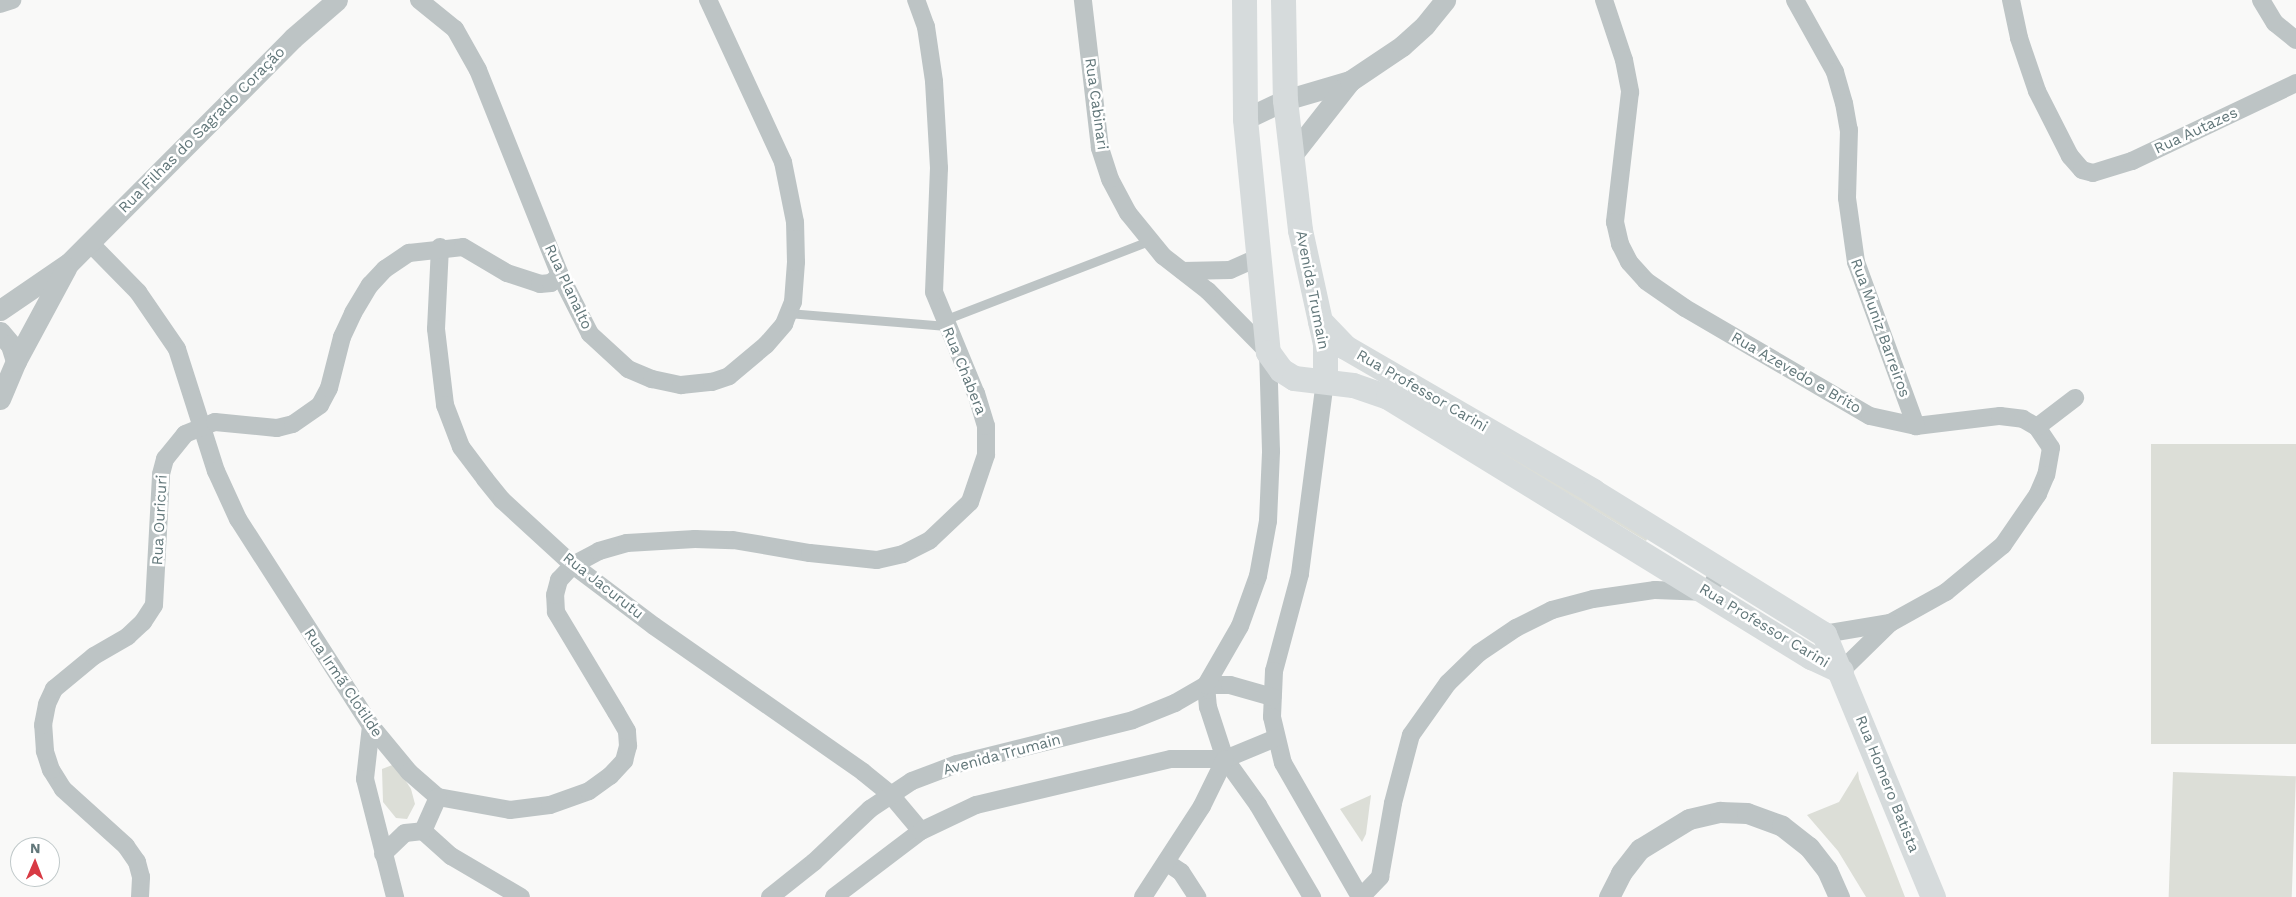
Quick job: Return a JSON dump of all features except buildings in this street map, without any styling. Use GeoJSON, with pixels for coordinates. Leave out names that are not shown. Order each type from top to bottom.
{"type":"FeatureCollection","features":[{"type":"Feature","properties":{"kind":"main road","name":"Avenida Trumain"},"geometry":{"type":"LineString","coordinates":[[1244,0],[1245,119],[1268,352]]}},
{"type":"Feature","properties":{"kind":"main road","name":"Avenida Trumain"},"geometry":{"type":"LineString","coordinates":[[1283,0],[1285,100],[1300,230],[1325,344],[1325,381]]}},
{"type":"Feature","properties":{"kind":"main road","name":"Rua Professor Carini"},"geometry":{"type":"LineString","coordinates":[[1320,321],[1345,347],[1721,569],[1824,634],[1841,671]]}},
{"type":"Feature","properties":{"kind":"main road","name":"Rua Professor Carini"},"geometry":{"type":"LineString","coordinates":[[1268,352],[1281,370],[1294,378],[1353,386],[1388,397],[1811,657],[1841,671]]}},
{"type":"Feature","properties":{"kind":"main road","name":"Rua Homero Batista"},"geometry":{"type":"LineString","coordinates":[[1841,671],[1933,897]]}},
{"type":"Feature","properties":{"kind":"street"},"geometry":{"type":"LineString","coordinates":[[0,4],[12,0]]}},
{"type":"Feature","properties":{"kind":"street","name":"Rua Filhas do Sagrado Coração"},"geometry":{"type":"LineString","coordinates":[[69,263],[293,38],[337,0]]}},
{"type":"Feature","properties":{"kind":"street","name":"Rua Planalto"},"geometry":{"type":"LineString","coordinates":[[419,0],[455,28],[478,70],[560,275],[590,334],[622,363],[652,379],[681,385],[712,382],[729,376],[766,345],[788,313],[793,302],[796,262],[795,222],[782,162],[708,0]]}},
{"type":"Feature","properties":{"kind":"street","name":"Rua Chabera"},"geometry":{"type":"LineString","coordinates":[[573,565],[599,551],[627,543],[733,540],[810,553],[878,560],[903,554],[930,540],[970,502],[986,455],[986,426],[976,394],[944,323],[934,292],[939,168],[934,82],[926,27],[916,0]]}},
{"type":"Feature","properties":{"kind":"street","name":"Rua Cabinari"},"geometry":{"type":"LineString","coordinates":[[1083,0],[1100,148],[1110,179],[1128,213],[1148,241],[1208,291],[1268,352]]}},
{"type":"Feature","properties":{"kind":"street"},"geometry":{"type":"LineString","coordinates":[[1292,155],[1350,82],[1402,46],[1425,26],[1445,0]]}},
{"type":"Feature","properties":{"kind":"street","name":"Rua Azevedo e Brito"},"geometry":{"type":"LineString","coordinates":[[1604,0],[1624,60],[1630,92],[1615,222],[1620,244],[1629,262],[1646,281],[1685,308],[1844,403],[1870,416],[1916,426],[2000,416],[2023,419],[2037,427]]}},
{"type":"Feature","properties":{"kind":"street","name":"Rua Muniz Barreiros"},"geometry":{"type":"LineString","coordinates":[[1795,0],[1835,72],[1844,102],[1849,130],[1846,198],[1856,262],[1916,426]]}},
{"type":"Feature","properties":{"kind":"street","name":"Rua Autazes"},"geometry":{"type":"LineString","coordinates":[[2012,0],[2019,38],[2037,91],[2070,156],[2082,170],[2093,173],[2132,162],[2296,83]]}},
{"type":"Feature","properties":{"kind":"street"},"geometry":{"type":"LineString","coordinates":[[2261,0],[2275,23],[2296,40]]}},
{"type":"Feature","properties":{"kind":"street"},"geometry":{"type":"LineString","coordinates":[[1245,119],[1285,100],[1350,82]]}},
{"type":"Feature","properties":{"kind":"street","name":"Rua Irmã Clotilde"},"geometry":{"type":"LineString","coordinates":[[90,243],[138,292],[160,320],[177,349],[204,427],[216,471],[238,519],[370,726],[409,772],[438,797]]}},
{"type":"Feature","properties":{"kind":"street","name":"Rua Ouricuri"},"geometry":{"type":"LineString","coordinates":[[140,897],[139,870],[126,846],[64,789],[51,770],[45,751],[43,725],[46,704],[54,689],[94,656],[128,636],[144,622],[154,605],[161,474],[165,459],[175,444],[185,434],[215,422],[277,428],[307,416],[320,405],[329,388],[342,337],[370,285],[385,270],[409,253],[440,247],[463,247],[507,273],[540,284],[552,283],[560,275]]}},
{"type":"Feature","properties":{"kind":"street","name":"Rua Jacurutu"},"geometry":{"type":"LineString","coordinates":[[440,247],[436,329],[440,379],[452,428],[471,461],[502,500],[573,565],[890,794],[921,831]]}},
{"type":"Feature","properties":{"kind":"street"},"geometry":{"type":"LineString","coordinates":[[1183,271],[1230,270],[1259,257]]}},
{"type":"Feature","properties":{"kind":"street"},"geometry":{"type":"LineString","coordinates":[[0,310],[69,263]]}},
{"type":"Feature","properties":{"kind":"street"},"geometry":{"type":"LineString","coordinates":[[0,399],[16,361],[69,263]]}},
{"type":"Feature","properties":{"kind":"street"},"geometry":{"type":"LineString","coordinates":[[0,332],[11,345],[16,361]]}},
{"type":"Feature","properties":{"kind":"street","name":"Avenida Trumain"},"geometry":{"type":"LineString","coordinates":[[770,897],[890,794],[957,764],[1134,720],[1175,703],[1206,685],[1240,626],[1258,576],[1268,522],[1271,451],[1268,352]]}},
{"type":"Feature","properties":{"kind":"street","name":"Avenida Trumain"},"geometry":{"type":"LineString","coordinates":[[1325,381],[1300,574],[1274,671],[1272,697],[1276,738],[1283,764],[1360,897]]}},
{"type":"Feature","properties":{"kind":"street"},"geometry":{"type":"LineString","coordinates":[[1841,671],[1890,623],[1946,592],[2003,545],[2038,494],[2046,475],[2051,448],[2037,427],[2074,398]]}},
{"type":"Feature","properties":{"kind":"street"},"geometry":{"type":"LineString","coordinates":[[422,831],[438,797],[510,810],[550,805],[589,791],[624,761],[628,746],[627,731],[556,612],[555,595],[559,580],[573,565]]}},
{"type":"Feature","properties":{"kind":"street"},"geometry":{"type":"LineString","coordinates":[[1360,897],[1380,877],[1393,803],[1410,735],[1448,684],[1479,653],[1516,628],[1552,610],[1593,599],[1655,590],[1708,592],[1721,569]]}},
{"type":"Feature","properties":{"kind":"street"},"geometry":{"type":"LineString","coordinates":[[1824,634],[1890,623]]}},
{"type":"Feature","properties":{"kind":"street"},"geometry":{"type":"LineString","coordinates":[[1272,697],[1230,685],[1206,685],[1210,715],[1225,759],[1258,805],[1312,897]]}},
{"type":"Feature","properties":{"kind":"street"},"geometry":{"type":"LineString","coordinates":[[370,726],[365,779],[395,897]]}},
{"type":"Feature","properties":{"kind":"street"},"geometry":{"type":"LineString","coordinates":[[834,897],[921,831],[976,806],[1020,793],[1171,760],[1225,759],[1276,738]]}},
{"type":"Feature","properties":{"kind":"street"},"geometry":{"type":"LineString","coordinates":[[1143,897],[1202,806],[1225,759]]}},
{"type":"Feature","properties":{"kind":"street"},"geometry":{"type":"LineString","coordinates":[[1609,897],[1621,873],[1640,849],[1689,819],[1720,812],[1747,813],[1782,826],[1809,847],[1827,870],[1840,897]]}},
{"type":"Feature","properties":{"kind":"street"},"geometry":{"type":"LineString","coordinates":[[383,854],[405,833],[422,831],[451,856],[520,897]]}},
{"type":"Feature","properties":{"kind":"street"},"geometry":{"type":"LineString","coordinates":[[1166,862],[1181,872],[1197,897]]}},
{"type":"Feature","properties":{"kind":"lane"},"geometry":{"type":"LineString","coordinates":[[788,313],[944,323],[1148,241]]}},
{"type":"Feature","properties":{"kind":"shaded area"},"geometry":{"type":"Polygon","coordinates":[[[1383,382],[1649,536],[1646,541],[1383,382]]]}},
{"type":"Feature","properties":{"kind":"shaded area"},"geometry":{"type":"Polygon","coordinates":[[[2151,444],[2296,444],[2296,744],[2151,744],[2151,444]]]}},
{"type":"Feature","properties":{"kind":"shaded area"},"geometry":{"type":"Polygon","coordinates":[[[395,764],[411,789],[415,804],[407,819],[396,818],[383,802],[382,769],[395,764]]]}},
{"type":"Feature","properties":{"kind":"shaded area"},"geometry":{"type":"Polygon","coordinates":[[[1858,771],[1859,779],[1905,897],[1866,897],[1838,851],[1807,815],[1839,802],[1858,771]]]}},
{"type":"Feature","properties":{"kind":"shaded area"},"geometry":{"type":"Polygon","coordinates":[[[2173,772],[2296,776],[2292,897],[2169,897],[2173,772]]]}},
{"type":"Feature","properties":{"kind":"shaded area"},"geometry":{"type":"Polygon","coordinates":[[[1371,795],[1366,834],[1362,842],[1340,809],[1371,795]]]}}]}
